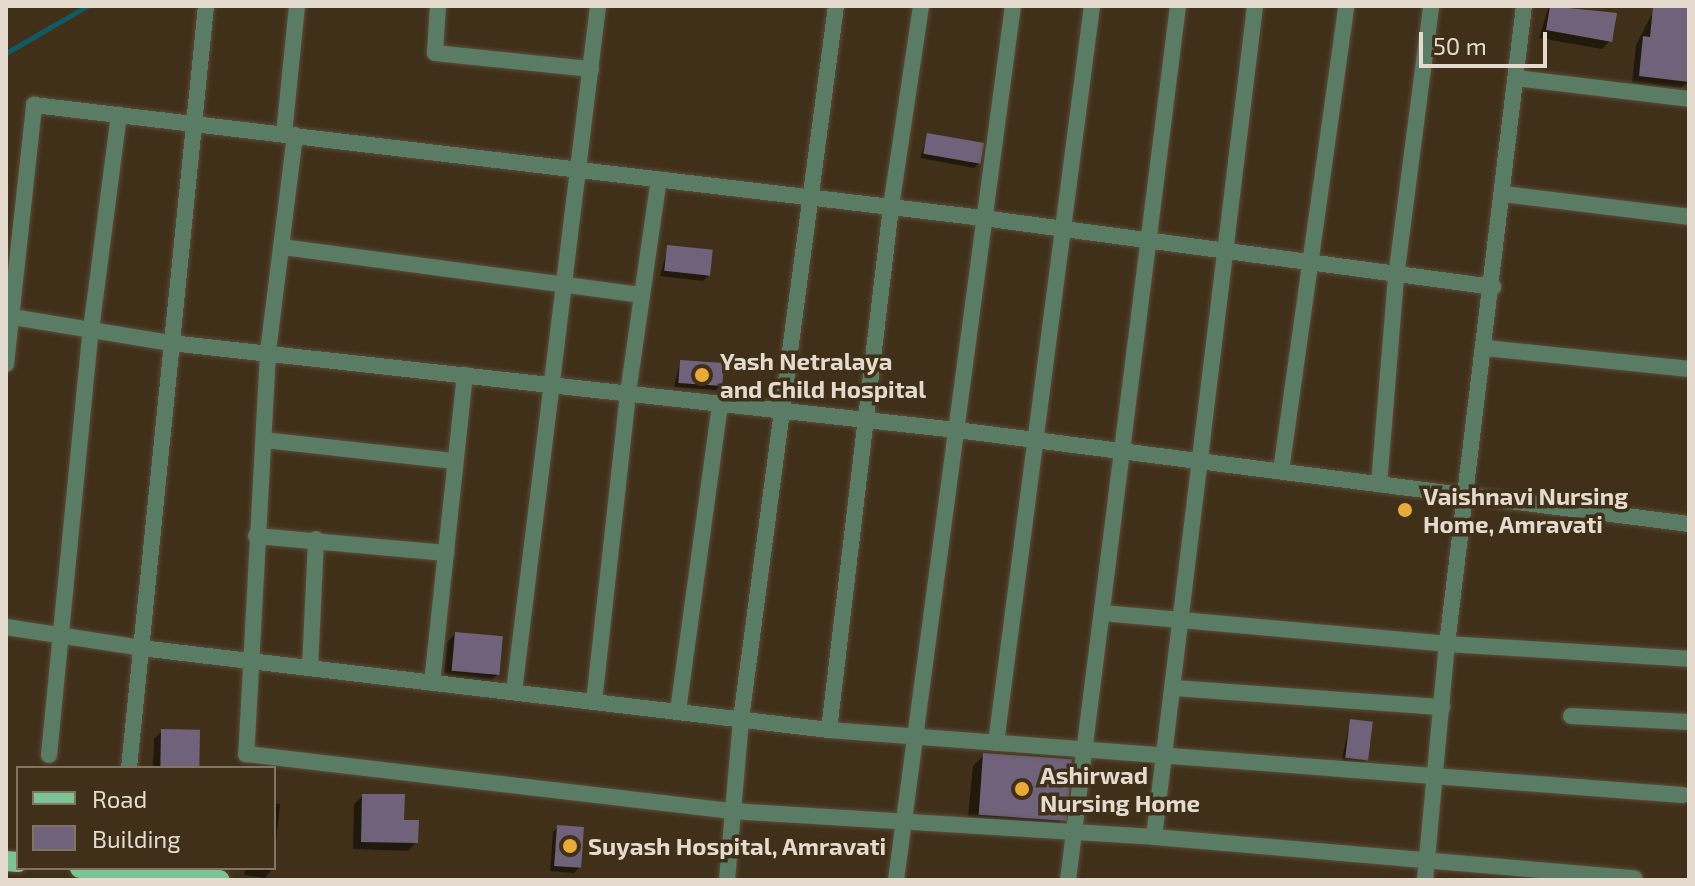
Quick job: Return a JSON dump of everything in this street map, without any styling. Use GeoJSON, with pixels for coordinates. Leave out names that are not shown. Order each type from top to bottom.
{"type":"FeatureCollection","features":[{"type":"Feature","properties":{"kind":"main road"},"geometry":{"type":"LineString","coordinates":[[96,870],[219,880]]}},
{"type":"Feature","properties":{"kind":"street"},"geometry":{"type":"LineString","coordinates":[[129,766],[206,6]]}},
{"type":"Feature","properties":{"kind":"street"},"geometry":{"type":"LineString","coordinates":[[297,6],[282,247],[268,353],[246,754],[731,811],[1154,837],[1634,878]]}},
{"type":"Feature","properties":{"kind":"street"},"geometry":{"type":"LineString","coordinates":[[438,6],[435,53],[591,69]]}},
{"type":"Feature","properties":{"kind":"street"},"geometry":{"type":"LineString","coordinates":[[514,692],[598,6]]}},
{"type":"Feature","properties":{"kind":"street"},"geometry":{"type":"LineString","coordinates":[[727,880],[741,719],[785,411],[836,6]]}},
{"type":"Feature","properties":{"kind":"street"},"geometry":{"type":"LineString","coordinates":[[829,730],[891,207],[921,6]]}},
{"type":"Feature","properties":{"kind":"street"},"geometry":{"type":"LineString","coordinates":[[896,880],[1013,6]]}},
{"type":"Feature","properties":{"kind":"street"},"geometry":{"type":"LineString","coordinates":[[996,743],[1059,230],[1092,6]]}},
{"type":"Feature","properties":{"kind":"street"},"geometry":{"type":"LineString","coordinates":[[1068,880],[1070,831],[1126,451],[1145,243],[1178,6]]}},
{"type":"Feature","properties":{"kind":"street"},"geometry":{"type":"LineString","coordinates":[[1154,837],[1184,620],[1255,6]]}},
{"type":"Feature","properties":{"kind":"street"},"geometry":{"type":"LineString","coordinates":[[1281,471],[1346,6]]}},
{"type":"Feature","properties":{"kind":"street"},"geometry":{"type":"LineString","coordinates":[[1379,484],[1396,277],[1431,6]]}},
{"type":"Feature","properties":{"kind":"street"},"geometry":{"type":"LineString","coordinates":[[1425,880],[1447,644],[1486,348],[1524,6]]}},
{"type":"Feature","properties":{"kind":"street"},"geometry":{"type":"LineString","coordinates":[[1516,78],[1689,99]]}},
{"type":"Feature","properties":{"kind":"street"},"geometry":{"type":"LineString","coordinates":[[6,364],[8,317],[34,105],[983,218],[1396,277],[1493,287]]}},
{"type":"Feature","properties":{"kind":"street"},"geometry":{"type":"LineString","coordinates":[[49,755],[91,330],[119,115]]}},
{"type":"Feature","properties":{"kind":"street"},"geometry":{"type":"LineString","coordinates":[[594,702],[628,393],[659,179]]}},
{"type":"Feature","properties":{"kind":"street"},"geometry":{"type":"LineString","coordinates":[[1503,194],[1689,217]]}},
{"type":"Feature","properties":{"kind":"street"},"geometry":{"type":"LineString","coordinates":[[282,247],[642,295]]}},
{"type":"Feature","properties":{"kind":"street"},"geometry":{"type":"LineString","coordinates":[[8,317],[171,343],[1033,439],[1689,524]]}},
{"type":"Feature","properties":{"kind":"street"},"geometry":{"type":"LineString","coordinates":[[1486,348],[1689,369]]}},
{"type":"Feature","properties":{"kind":"street"},"geometry":{"type":"LineString","coordinates":[[432,683],[465,375]]}},
{"type":"Feature","properties":{"kind":"street"},"geometry":{"type":"LineString","coordinates":[[678,711],[720,404]]}},
{"type":"Feature","properties":{"kind":"street"},"geometry":{"type":"LineString","coordinates":[[264,440],[455,461]]}},
{"type":"Feature","properties":{"kind":"street"},"geometry":{"type":"LineString","coordinates":[[256,536],[446,553]]}},
{"type":"Feature","properties":{"kind":"street"},"geometry":{"type":"LineString","coordinates":[[310,668],[316,539]]}},
{"type":"Feature","properties":{"kind":"street"},"geometry":{"type":"LineString","coordinates":[[1102,613],[1447,644],[1689,659]]}},
{"type":"Feature","properties":{"kind":"street"},"geometry":{"type":"LineString","coordinates":[[6,627],[141,648],[829,730],[914,734],[1166,758],[1683,795]]}},
{"type":"Feature","properties":{"kind":"street"},"geometry":{"type":"LineString","coordinates":[[1175,688],[1442,707]]}},
{"type":"Feature","properties":{"kind":"street"},"geometry":{"type":"LineString","coordinates":[[1571,716],[1689,722]]}},
{"type":"Feature","properties":{"kind":"building"},"geometry":{"type":"Polygon","coordinates":[[[1550,6],[1617,13],[1612,42],[1546,30],[1550,6]]]}},
{"type":"Feature","properties":{"kind":"building"},"geometry":{"type":"Polygon","coordinates":[[[1689,6],[1689,82],[1639,76],[1643,36],[1650,37],[1653,7],[1689,6]]]}},
{"type":"Feature","properties":{"kind":"building"},"geometry":{"type":"Polygon","coordinates":[[[927,133],[984,143],[980,164],[923,154],[927,133]]]}},
{"type":"Feature","properties":{"kind":"building"},"geometry":{"type":"Polygon","coordinates":[[[667,245],[713,250],[710,276],[664,271],[667,245]]]}},
{"type":"Feature","properties":{"kind":"building"},"geometry":{"type":"Polygon","coordinates":[[[680,360],[724,363],[722,386],[678,383],[680,360]]]}},
{"type":"Feature","properties":{"kind":"building"},"geometry":{"type":"Polygon","coordinates":[[[455,632],[503,636],[499,675],[452,671],[455,632]]]}},
{"type":"Feature","properties":{"kind":"building"},"geometry":{"type":"Polygon","coordinates":[[[1350,719],[1373,722],[1368,761],[1345,758],[1350,719]]]}},
{"type":"Feature","properties":{"kind":"building"},"geometry":{"type":"Polygon","coordinates":[[[161,729],[200,730],[199,766],[160,766],[161,729]]]}},
{"type":"Feature","properties":{"kind":"building"},"geometry":{"type":"Polygon","coordinates":[[[983,753],[1072,759],[1067,821],[979,815],[983,753]]]}},
{"type":"Feature","properties":{"kind":"building"},"geometry":{"type":"Polygon","coordinates":[[[362,794],[405,794],[404,820],[419,820],[418,843],[361,842],[362,794]]]}},
{"type":"Feature","properties":{"kind":"building"},"geometry":{"type":"Polygon","coordinates":[[[557,825],[584,827],[581,868],[554,866],[557,825]]]}},
{"type":"Feature","properties":{"kind":"waterway"},"geometry":{"type":"LineString","coordinates":[[6,53],[87,6]]}},
{"type":"Feature","properties":{"kind":"place","name":"Yash Netralaya and Child Hospital"},"geometry":{"type":"Point","coordinates":[702,375]}},
{"type":"Feature","properties":{"kind":"place","name":"Vaishnavi Nursing Home, Amravati"},"geometry":{"type":"Point","coordinates":[1405,510]}},
{"type":"Feature","properties":{"kind":"place","name":"Ashirwad Nursing Home"},"geometry":{"type":"Point","coordinates":[1022,789]}},
{"type":"Feature","properties":{"kind":"place","name":"Suyash Hospital, Amravati"},"geometry":{"type":"Point","coordinates":[570,846]}}]}
